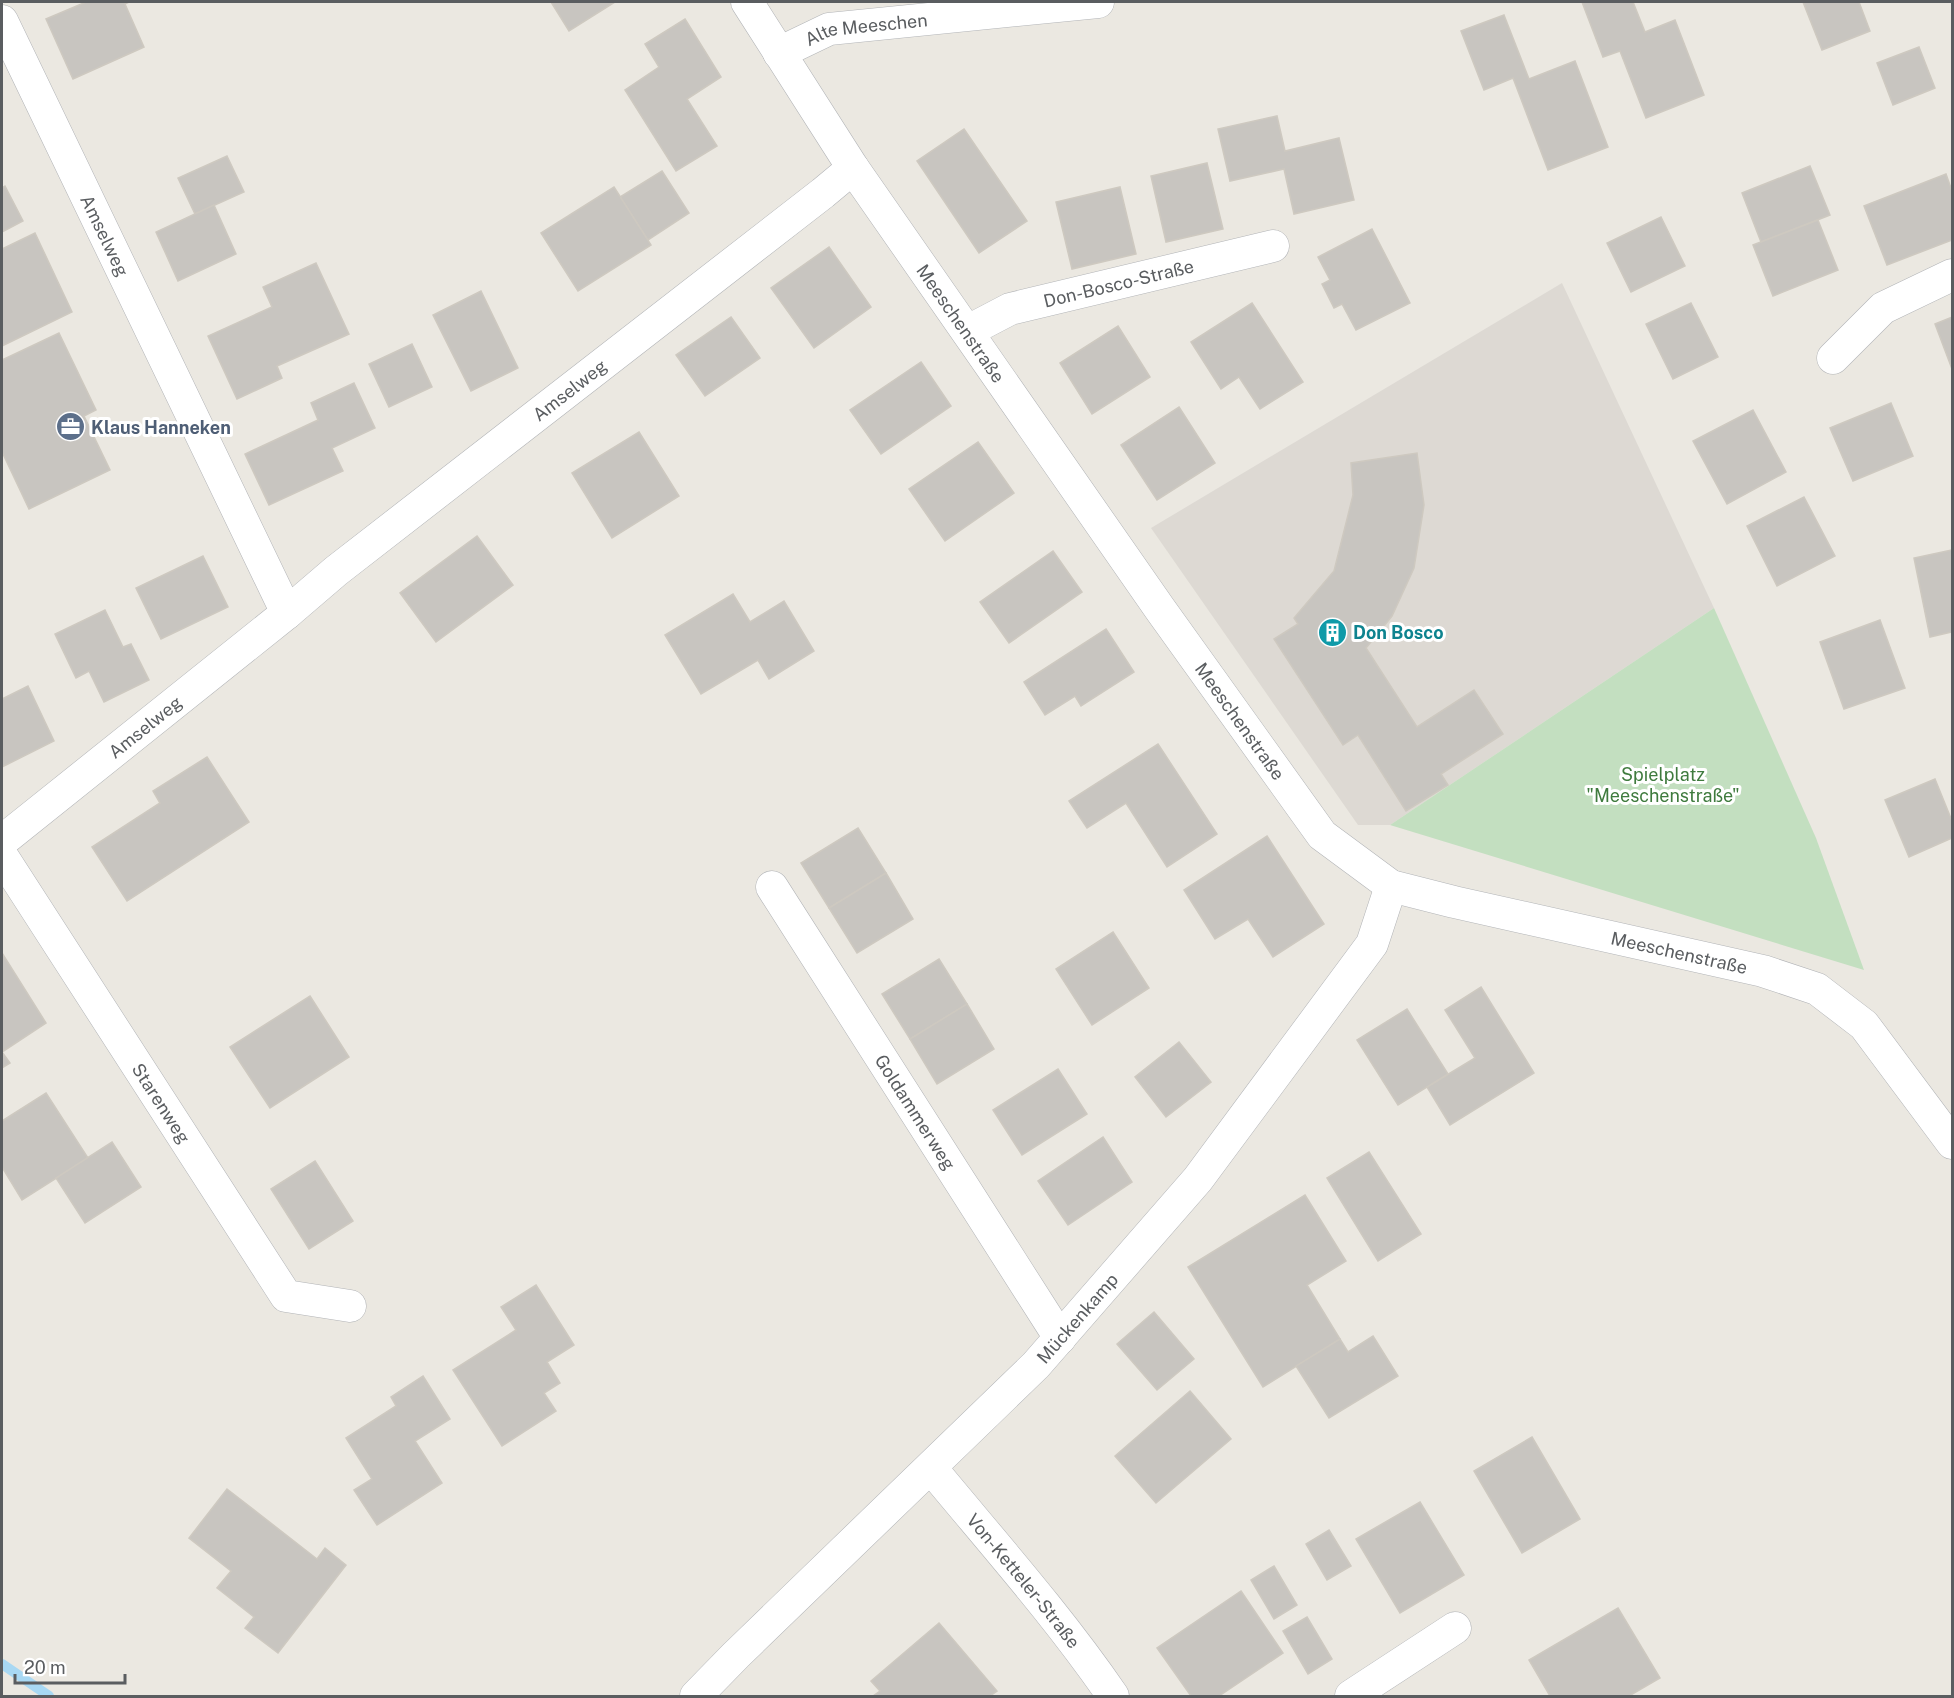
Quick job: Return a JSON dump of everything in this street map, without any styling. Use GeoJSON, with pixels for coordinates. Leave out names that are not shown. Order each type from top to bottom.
{"type":"FeatureCollection","features":[{"type":"Feature","properties":{"kind":"street","name":"Meeschenstraße"},"geometry":{"type":"LineString","coordinates":[[747,2],[853,168],[1160,609],[1322,835],[1391,886],[1763,971],[1817,989],[1864,1026],[1953,1143]]}},
{"type":"Feature","properties":{"kind":"street","name":"Alte Meeschen"},"geometry":{"type":"LineString","coordinates":[[779,53],[829,29],[1098,2]]}},
{"type":"Feature","properties":{"kind":"street","name":"Amselweg"},"geometry":{"type":"LineString","coordinates":[[2,21],[287,613]]}},
{"type":"Feature","properties":{"kind":"street","name":"Amselweg"},"geometry":{"type":"LineString","coordinates":[[2,841],[287,613],[336,571],[853,168]]}},
{"type":"Feature","properties":{"kind":"street","name":"Don-Bosco-Straße"},"geometry":{"type":"LineString","coordinates":[[968,331],[1010,309],[1272,246]]}},
{"type":"Feature","properties":{"kind":"street"},"geometry":{"type":"LineString","coordinates":[[1833,358],[1883,308],[1953,275]]}},
{"type":"Feature","properties":{"kind":"street","name":"Starenweg"},"geometry":{"type":"LineString","coordinates":[[2,856],[286,1296],[350,1306]]}},
{"type":"Feature","properties":{"kind":"street","name":"Mückenkamp"},"geometry":{"type":"LineString","coordinates":[[696,1696],[1036,1365],[1198,1179],[1372,944],[1391,886]]}},
{"type":"Feature","properties":{"kind":"street","name":"Goldammerweg"},"geometry":{"type":"LineString","coordinates":[[772,887],[1060,1338]]}},
{"type":"Feature","properties":{"kind":"street","name":"Von-Ketteler-Straße"},"geometry":{"type":"LineString","coordinates":[[931,1468],[1032,1589],[1113,1696]]}},
{"type":"Feature","properties":{"kind":"street"},"geometry":{"type":"LineString","coordinates":[[1351,1696],[1455,1628]]}},
{"type":"Feature","properties":{"kind":"shaded area"},"geometry":{"type":"Polygon","coordinates":[[[1562,283],[1714,608],[1390,825],[1358,825],[1151,528],[1562,283]]]}},
{"type":"Feature","properties":{"kind":"green space","name":"Spielplatz \"Meeschenstraße\""},"geometry":{"type":"Polygon","coordinates":[[[1714,608],[1816,838],[1864,970],[1390,825],[1714,608]]]}},
{"type":"Feature","properties":{"kind":"building"},"geometry":{"type":"Polygon","coordinates":[[[86,2],[129,2],[125,4],[144,47],[73,79],[46,19],[86,2]]]}},
{"type":"Feature","properties":{"kind":"building"},"geometry":{"type":"Polygon","coordinates":[[[551,2],[615,2],[569,31],[551,2]]]}},
{"type":"Feature","properties":{"kind":"building"},"geometry":{"type":"Polygon","coordinates":[[[1582,2],[1633,2],[1645,32],[1675,20],[1704,95],[1646,118],[1620,51],[1603,57],[1582,2]]]}},
{"type":"Feature","properties":{"kind":"building"},"geometry":{"type":"Polygon","coordinates":[[[1803,2],[1859,2],[1870,31],[1822,50],[1803,2]]]}},
{"type":"Feature","properties":{"kind":"building"},"geometry":{"type":"Polygon","coordinates":[[[1504,15],[1529,79],[1575,61],[1608,147],[1548,170],[1513,78],[1484,90],[1461,31],[1504,15]]]}},
{"type":"Feature","properties":{"kind":"building"},"geometry":{"type":"Polygon","coordinates":[[[685,19],[721,77],[687,99],[717,146],[676,171],[625,90],[659,67],[645,44],[685,19]]]}},
{"type":"Feature","properties":{"kind":"building"},"geometry":{"type":"Polygon","coordinates":[[[1919,47],[1935,88],[1893,105],[1877,63],[1919,47]]]}},
{"type":"Feature","properties":{"kind":"building"},"geometry":{"type":"Polygon","coordinates":[[[1277,116],[1285,151],[1339,138],[1354,200],[1294,214],[1284,169],[1230,181],[1218,129],[1277,116]]]}},
{"type":"Feature","properties":{"kind":"building"},"geometry":{"type":"Polygon","coordinates":[[[964,129],[1027,221],[979,253],[917,161],[964,129]]]}},
{"type":"Feature","properties":{"kind":"building"},"geometry":{"type":"Polygon","coordinates":[[[227,156],[244,192],[195,214],[178,178],[227,156]]]}},
{"type":"Feature","properties":{"kind":"building"},"geometry":{"type":"Polygon","coordinates":[[[1207,163],[1223,229],[1166,242],[1151,176],[1207,163]]]}},
{"type":"Feature","properties":{"kind":"building"},"geometry":{"type":"Polygon","coordinates":[[[1810,166],[1830,215],[1761,242],[1742,193],[1810,166]]]}},
{"type":"Feature","properties":{"kind":"building"},"geometry":{"type":"Polygon","coordinates":[[[662,171],[689,213],[648,240],[620,197],[662,171]]]}},
{"type":"Feature","properties":{"kind":"building"},"geometry":{"type":"Polygon","coordinates":[[[1946,174],[1952,191],[1952,240],[1887,265],[1864,206],[1946,174]]]}},
{"type":"Feature","properties":{"kind":"building"},"geometry":{"type":"Polygon","coordinates":[[[5,186],[23,221],[2,232],[2,188],[5,186]]]}},
{"type":"Feature","properties":{"kind":"building"},"geometry":{"type":"Polygon","coordinates":[[[614,187],[651,245],[578,291],[541,233],[614,187]]]}},
{"type":"Feature","properties":{"kind":"building"},"geometry":{"type":"Polygon","coordinates":[[[1120,187],[1136,254],[1072,269],[1056,202],[1120,187]]]}},
{"type":"Feature","properties":{"kind":"building"},"geometry":{"type":"Polygon","coordinates":[[[214,205],[236,254],[178,281],[156,232],[214,205]]]}},
{"type":"Feature","properties":{"kind":"building"},"geometry":{"type":"Polygon","coordinates":[[[1661,217],[1685,266],[1631,292],[1607,243],[1661,217]]]}},
{"type":"Feature","properties":{"kind":"building"},"geometry":{"type":"Polygon","coordinates":[[[1818,220],[1838,270],[1773,296],[1753,245],[1818,220]]]}},
{"type":"Feature","properties":{"kind":"building"},"geometry":{"type":"Polygon","coordinates":[[[1372,229],[1410,303],[1356,330],[1342,304],[1334,308],[1322,284],[1330,280],[1318,257],[1372,229]]]}},
{"type":"Feature","properties":{"kind":"building"},"geometry":{"type":"Polygon","coordinates":[[[35,233],[72,312],[2,346],[2,249],[35,233]]]}},
{"type":"Feature","properties":{"kind":"building"},"geometry":{"type":"Polygon","coordinates":[[[829,247],[871,307],[814,348],[771,288],[829,247]]]}},
{"type":"Feature","properties":{"kind":"building"},"geometry":{"type":"Polygon","coordinates":[[[316,263],[349,334],[277,366],[282,378],[237,399],[208,336],[272,307],[263,287],[316,263]]]}},
{"type":"Feature","properties":{"kind":"building"},"geometry":{"type":"Polygon","coordinates":[[[481,291],[518,368],[471,391],[433,315],[481,291]]]}},
{"type":"Feature","properties":{"kind":"building"},"geometry":{"type":"Polygon","coordinates":[[[1252,303],[1303,382],[1260,409],[1239,377],[1221,389],[1191,342],[1252,303]]]}},
{"type":"Feature","properties":{"kind":"building"},"geometry":{"type":"Polygon","coordinates":[[[1691,303],[1718,357],[1673,379],[1646,324],[1691,303]]]}},
{"type":"Feature","properties":{"kind":"building"},"geometry":{"type":"Polygon","coordinates":[[[731,317],[760,358],[705,396],[676,355],[731,317]]]}},
{"type":"Feature","properties":{"kind":"building"},"geometry":{"type":"Polygon","coordinates":[[[1952,317],[1952,369],[1935,324],[1952,317]]]}},
{"type":"Feature","properties":{"kind":"building"},"geometry":{"type":"Polygon","coordinates":[[[1118,326],[1150,377],[1092,414],[1060,363],[1118,326]]]}},
{"type":"Feature","properties":{"kind":"building"},"geometry":{"type":"Polygon","coordinates":[[[59,333],[96,410],[84,416],[110,470],[29,509],[2,455],[2,360],[59,333]]]}},
{"type":"Feature","properties":{"kind":"building"},"geometry":{"type":"Polygon","coordinates":[[[412,344],[432,387],[389,407],[369,364],[412,344]]]}},
{"type":"Feature","properties":{"kind":"building"},"geometry":{"type":"Polygon","coordinates":[[[921,362],[951,406],[881,454],[850,410],[921,362]]]}},
{"type":"Feature","properties":{"kind":"building"},"geometry":{"type":"Polygon","coordinates":[[[354,383],[375,428],[332,448],[343,471],[269,505],[245,454],[318,420],[311,403],[354,383]]]}},
{"type":"Feature","properties":{"kind":"building"},"geometry":{"type":"Polygon","coordinates":[[[1891,403],[1913,456],[1853,481],[1830,428],[1891,403]]]}},
{"type":"Feature","properties":{"kind":"building"},"geometry":{"type":"Polygon","coordinates":[[[1179,407],[1215,463],[1157,500],[1121,445],[1179,407]]]}},
{"type":"Feature","properties":{"kind":"building"},"geometry":{"type":"Polygon","coordinates":[[[1753,410],[1786,472],[1727,504],[1693,441],[1753,410]]]}},
{"type":"Feature","properties":{"kind":"building"},"geometry":{"type":"Polygon","coordinates":[[[639,432],[679,496],[612,538],[572,473],[639,432]]]}},
{"type":"Feature","properties":{"kind":"building"},"geometry":{"type":"Polygon","coordinates":[[[978,442],[1014,493],[945,541],[909,489],[978,442]]]}},
{"type":"Feature","properties":{"kind":"building","name":"Don Bosco"},"geometry":{"type":"Polygon","coordinates":[[[1417,453],[1424,505],[1414,568],[1392,616],[1366,648],[1417,727],[1474,690],[1503,734],[1441,774],[1448,785],[1406,811],[1358,735],[1343,745],[1274,639],[1298,624],[1294,618],[1334,571],[1353,495],[1351,463],[1417,453]]]}},
{"type":"Feature","properties":{"kind":"building"},"geometry":{"type":"Polygon","coordinates":[[[1804,497],[1835,556],[1777,586],[1747,526],[1804,497]]]}},
{"type":"Feature","properties":{"kind":"building"},"geometry":{"type":"Polygon","coordinates":[[[477,536],[513,585],[436,642],[400,593],[477,536]]]}},
{"type":"Feature","properties":{"kind":"building"},"geometry":{"type":"Polygon","coordinates":[[[1952,550],[1952,632],[1930,637],[1914,558],[1952,550]]]}},
{"type":"Feature","properties":{"kind":"building"},"geometry":{"type":"Polygon","coordinates":[[[1053,551],[1082,592],[1009,643],[980,602],[1053,551]]]}},
{"type":"Feature","properties":{"kind":"building"},"geometry":{"type":"Polygon","coordinates":[[[203,556],[228,607],[161,639],[136,588],[203,556]]]}},
{"type":"Feature","properties":{"kind":"building"},"geometry":{"type":"Polygon","coordinates":[[[733,594],[750,622],[784,601],[814,651],[769,679],[758,660],[701,694],[665,635],[733,594]]]}},
{"type":"Feature","properties":{"kind":"building"},"geometry":{"type":"Polygon","coordinates":[[[105,610],[123,647],[131,644],[149,680],[104,702],[89,671],[76,678],[55,634],[105,610]]]}},
{"type":"Feature","properties":{"kind":"building"},"geometry":{"type":"Polygon","coordinates":[[[1880,620],[1905,688],[1844,709],[1820,642],[1880,620]]]}},
{"type":"Feature","properties":{"kind":"building"},"geometry":{"type":"Polygon","coordinates":[[[1106,629],[1134,672],[1081,706],[1075,696],[1045,715],[1024,682],[1106,629]]]}},
{"type":"Feature","properties":{"kind":"building"},"geometry":{"type":"Polygon","coordinates":[[[28,686],[54,741],[2,767],[2,699],[28,686]]]}},
{"type":"Feature","properties":{"kind":"building"},"geometry":{"type":"Polygon","coordinates":[[[1158,744],[1217,834],[1167,867],[1126,803],[1087,828],[1069,801],[1158,744]]]}},
{"type":"Feature","properties":{"kind":"building"},"geometry":{"type":"Polygon","coordinates":[[[207,757],[249,822],[127,901],[92,847],[160,803],[153,791],[207,757]]]}},
{"type":"Feature","properties":{"kind":"building"},"geometry":{"type":"Polygon","coordinates":[[[1935,779],[1952,821],[1952,838],[1909,857],[1885,800],[1935,779]]]}},
{"type":"Feature","properties":{"kind":"building"},"geometry":{"type":"Polygon","coordinates":[[[858,828],[886,873],[829,908],[801,863],[858,828]]]}},
{"type":"Feature","properties":{"kind":"building"},"geometry":{"type":"Polygon","coordinates":[[[1267,836],[1324,924],[1273,957],[1248,919],[1215,939],[1184,890],[1267,836]]]}},
{"type":"Feature","properties":{"kind":"building"},"geometry":{"type":"Polygon","coordinates":[[[886,873],[913,919],[857,953],[829,908],[886,873]]]}},
{"type":"Feature","properties":{"kind":"building"},"geometry":{"type":"Polygon","coordinates":[[[1113,932],[1149,988],[1092,1025],[1056,969],[1113,932]]]}},
{"type":"Feature","properties":{"kind":"building"},"geometry":{"type":"Polygon","coordinates":[[[2,953],[46,1023],[2,1052],[2,953]]]}},
{"type":"Feature","properties":{"kind":"building"},"geometry":{"type":"Polygon","coordinates":[[[939,959],[967,1004],[910,1039],[882,994],[939,959]]]}},
{"type":"Feature","properties":{"kind":"building"},"geometry":{"type":"Polygon","coordinates":[[[1481,987],[1534,1073],[1450,1125],[1427,1087],[1475,1058],[1445,1010],[1481,987]]]}},
{"type":"Feature","properties":{"kind":"building"},"geometry":{"type":"Polygon","coordinates":[[[310,996],[349,1057],[270,1108],[230,1047],[310,996]]]}},
{"type":"Feature","properties":{"kind":"building"},"geometry":{"type":"Polygon","coordinates":[[[967,1004],[994,1049],[937,1084],[910,1039],[967,1004]]]}},
{"type":"Feature","properties":{"kind":"building"},"geometry":{"type":"Polygon","coordinates":[[[1407,1009],[1448,1074],[1398,1105],[1357,1040],[1407,1009]]]}},
{"type":"Feature","properties":{"kind":"building"},"geometry":{"type":"Polygon","coordinates":[[[1179,1042],[1211,1082],[1166,1117],[1135,1077],[1179,1042]]]}},
{"type":"Feature","properties":{"kind":"building"},"geometry":{"type":"Polygon","coordinates":[[[2,1052],[10,1063],[2,1068],[2,1052]]]}},
{"type":"Feature","properties":{"kind":"building"},"geometry":{"type":"Polygon","coordinates":[[[1058,1069],[1087,1114],[1022,1155],[993,1110],[1058,1069]]]}},
{"type":"Feature","properties":{"kind":"building"},"geometry":{"type":"Polygon","coordinates":[[[46,1093],[88,1158],[22,1200],[2,1167],[2,1121],[46,1093]]]}},
{"type":"Feature","properties":{"kind":"building"},"geometry":{"type":"Polygon","coordinates":[[[1103,1137],[1132,1182],[1068,1225],[1038,1181],[1103,1137]]]}},
{"type":"Feature","properties":{"kind":"building"},"geometry":{"type":"Polygon","coordinates":[[[112,1142],[141,1187],[85,1223],[56,1178],[112,1142]]]}},
{"type":"Feature","properties":{"kind":"building"},"geometry":{"type":"Polygon","coordinates":[[[1369,1152],[1421,1234],[1378,1261],[1327,1178],[1369,1152]]]}},
{"type":"Feature","properties":{"kind":"building"},"geometry":{"type":"Polygon","coordinates":[[[315,1161],[353,1221],[309,1249],[271,1189],[315,1161]]]}},
{"type":"Feature","properties":{"kind":"building"},"geometry":{"type":"Polygon","coordinates":[[[1305,1195],[1346,1261],[1307,1285],[1340,1339],[1263,1387],[1188,1267],[1305,1195]]]}},
{"type":"Feature","properties":{"kind":"building"},"geometry":{"type":"Polygon","coordinates":[[[536,1285],[574,1345],[547,1362],[560,1383],[544,1393],[556,1411],[502,1446],[453,1370],[516,1330],[501,1307],[536,1285]]]}},
{"type":"Feature","properties":{"kind":"building"},"geometry":{"type":"Polygon","coordinates":[[[1154,1312],[1194,1359],[1157,1390],[1117,1344],[1154,1312]]]}},
{"type":"Feature","properties":{"kind":"building"},"geometry":{"type":"Polygon","coordinates":[[[1373,1336],[1398,1376],[1329,1418],[1296,1366],[1340,1339],[1348,1352],[1373,1336]]]}},
{"type":"Feature","properties":{"kind":"building"},"geometry":{"type":"Polygon","coordinates":[[[423,1376],[450,1419],[415,1441],[442,1483],[377,1525],[354,1490],[372,1479],[346,1438],[396,1406],[391,1397],[423,1376]]]}},
{"type":"Feature","properties":{"kind":"building"},"geometry":{"type":"Polygon","coordinates":[[[1190,1391],[1231,1439],[1156,1503],[1115,1456],[1190,1391]]]}},
{"type":"Feature","properties":{"kind":"building"},"geometry":{"type":"Polygon","coordinates":[[[1532,1437],[1580,1519],[1522,1553],[1474,1471],[1532,1437]]]}},
{"type":"Feature","properties":{"kind":"building"},"geometry":{"type":"Polygon","coordinates":[[[227,1489],[317,1559],[325,1548],[346,1565],[278,1653],[245,1628],[254,1617],[217,1588],[231,1571],[189,1538],[227,1489]]]}},
{"type":"Feature","properties":{"kind":"building"},"geometry":{"type":"Polygon","coordinates":[[[1420,1502],[1464,1575],[1400,1613],[1356,1539],[1420,1502]]]}},
{"type":"Feature","properties":{"kind":"building"},"geometry":{"type":"Polygon","coordinates":[[[1329,1530],[1351,1566],[1327,1580],[1306,1544],[1329,1530]]]}},
{"type":"Feature","properties":{"kind":"building"},"geometry":{"type":"Polygon","coordinates":[[[1274,1566],[1297,1605],[1274,1619],[1251,1580],[1274,1566]]]}},
{"type":"Feature","properties":{"kind":"building"},"geometry":{"type":"Polygon","coordinates":[[[1241,1591],[1283,1653],[1219,1696],[1191,1696],[1157,1648],[1241,1591]]]}},
{"type":"Feature","properties":{"kind":"building"},"geometry":{"type":"Polygon","coordinates":[[[1618,1608],[1660,1678],[1629,1696],[1550,1696],[1529,1660],[1618,1608]]]}},
{"type":"Feature","properties":{"kind":"building"},"geometry":{"type":"Polygon","coordinates":[[[1307,1617],[1332,1659],[1308,1674],[1283,1631],[1307,1617]]]}},
{"type":"Feature","properties":{"kind":"building"},"geometry":{"type":"Polygon","coordinates":[[[939,1623],[997,1691],[990,1696],[873,1696],[880,1691],[871,1681],[939,1623]]]}},
{"type":"Feature","properties":{"kind":"waterway"},"geometry":{"type":"LineString","coordinates":[[2,1664],[49,1696]]}},
{"type":"Feature","properties":{"kind":"place","name":"Klaus Hanneken"},"geometry":{"type":"Point","coordinates":[70,427]}},
{"type":"Feature","properties":{"kind":"place","name":"Don Bosco"},"geometry":{"type":"Point","coordinates":[1332,632]}}]}
